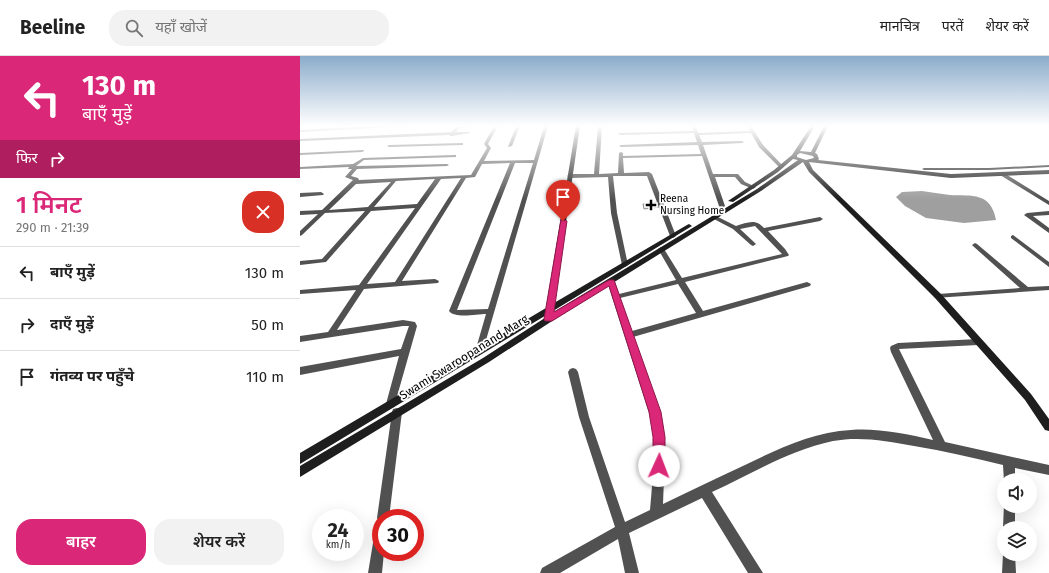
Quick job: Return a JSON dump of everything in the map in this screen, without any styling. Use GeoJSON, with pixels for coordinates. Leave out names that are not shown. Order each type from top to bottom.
{"type":"FeatureCollection","features":[{"type":"Feature","properties":{"kind":"street"},"geometry":{"type":"LineString","coordinates":[[300,234],[355,182],[473,176],[488,150]]}},
{"type":"Feature","properties":{"kind":"street"},"geometry":{"type":"LineString","coordinates":[[478,352],[539,150]]}},
{"type":"Feature","properties":{"kind":"street"},"geometry":{"type":"LineString","coordinates":[[548,319],[574,150]]}},
{"type":"Feature","properties":{"kind":"street"},"geometry":{"type":"LineString","coordinates":[[596,175],[598,150]]}},
{"type":"Feature","properties":{"kind":"street"},"geometry":{"type":"LineString","coordinates":[[621,150],[621,174]]}},
{"type":"Feature","properties":{"kind":"street"},"geometry":{"type":"LineString","coordinates":[[703,150],[722,206]]}},
{"type":"Feature","properties":{"kind":"street"},"geometry":{"type":"LineString","coordinates":[[764,150],[782,167]]}},
{"type":"Feature","properties":{"kind":"street","name":"Swami Swaroopanand Marg"},"geometry":{"type":"LineString","coordinates":[[300,472],[478,352],[753,187],[782,167],[798,150]]}},
{"type":"Feature","properties":{"kind":"street"},"geometry":{"type":"LineString","coordinates":[[815,155],[817,150]]}},
{"type":"Feature","properties":{"kind":"street"},"geometry":{"type":"LineString","coordinates":[[300,154],[362,151]]}},
{"type":"Feature","properties":{"kind":"street"},"geometry":{"type":"LineString","coordinates":[[621,157],[705,155]]}},
{"type":"Feature","properties":{"kind":"street"},"geometry":{"type":"LineString","coordinates":[[795,155],[815,155],[880,165],[938,170],[1049,166]]}},
{"type":"Feature","properties":{"kind":"street"},"geometry":{"type":"LineString","coordinates":[[795,155],[806,161],[950,176],[1049,172]]}},
{"type":"Feature","properties":{"kind":"street","name":"Swami Swaroopanand Marg"},"geometry":{"type":"LineString","coordinates":[[300,458],[486,360],[548,319],[612,281],[661,249],[806,161],[817,159],[815,155]]}},
{"type":"Feature","properties":{"kind":"street"},"geometry":{"type":"LineString","coordinates":[[355,182],[356,179],[348,178],[354,167],[363,159],[454,156]]}},
{"type":"Feature","properties":{"kind":"street"},"geometry":{"type":"LineString","coordinates":[[481,163],[536,161]]}},
{"type":"Feature","properties":{"kind":"street"},"geometry":{"type":"LineString","coordinates":[[806,161],[811,171],[938,296],[1028,397],[1049,427]]}},
{"type":"Feature","properties":{"kind":"street"},"geometry":{"type":"LineString","coordinates":[[491,311],[458,313],[454,312],[453,310],[513,162]]}},
{"type":"Feature","properties":{"kind":"street"},"geometry":{"type":"LineString","coordinates":[[300,168],[447,165]]}},
{"type":"Feature","properties":{"kind":"street"},"geometry":{"type":"LineString","coordinates":[[570,176],[646,173],[651,175],[673,236]]}},
{"type":"Feature","properties":{"kind":"street"},"geometry":{"type":"LineString","coordinates":[[610,174],[614,213],[625,265]]}},
{"type":"Feature","properties":{"kind":"street"},"geometry":{"type":"LineString","coordinates":[[1002,174],[1049,203]]}},
{"type":"Feature","properties":{"kind":"street"},"geometry":{"type":"LineString","coordinates":[[712,176],[736,175],[743,183],[753,187]]}},
{"type":"Feature","properties":{"kind":"street"},"geometry":{"type":"LineString","coordinates":[[397,284],[464,177]]}},
{"type":"Feature","properties":{"kind":"street"},"geometry":{"type":"LineString","coordinates":[[330,335],[362,286],[439,178]]}},
{"type":"Feature","properties":{"kind":"street"},"geometry":{"type":"LineString","coordinates":[[300,263],[324,261],[394,181]]}},
{"type":"Feature","properties":{"kind":"street"},"geometry":{"type":"LineString","coordinates":[[300,195],[321,194]]}},
{"type":"Feature","properties":{"kind":"street"},"geometry":{"type":"LineString","coordinates":[[1036,195],[1049,194]]}},
{"type":"Feature","properties":{"kind":"street"},"geometry":{"type":"LineString","coordinates":[[300,213],[419,206]]}},
{"type":"Feature","properties":{"kind":"street"},"geometry":{"type":"LineString","coordinates":[[1049,213],[1027,215],[1049,231]]}},
{"type":"Feature","properties":{"kind":"street"},"geometry":{"type":"LineString","coordinates":[[714,217],[735,228],[753,244]]}},
{"type":"Feature","properties":{"kind":"street"},"geometry":{"type":"LineString","coordinates":[[763,230],[820,219]]}},
{"type":"Feature","properties":{"kind":"street"},"geometry":{"type":"LineString","coordinates":[[616,297],[786,255],[786,253],[763,230],[754,224],[735,228]]}},
{"type":"Feature","properties":{"kind":"street"},"geometry":{"type":"LineString","coordinates":[[1012,237],[1049,265]]}},
{"type":"Feature","properties":{"kind":"street"},"geometry":{"type":"LineString","coordinates":[[975,244],[1027,290]]}},
{"type":"Feature","properties":{"kind":"street"},"geometry":{"type":"LineString","coordinates":[[661,249],[682,281],[701,315]]}},
{"type":"Feature","properties":{"kind":"street"},"geometry":{"type":"LineString","coordinates":[[300,292],[435,281]]}},
{"type":"Feature","properties":{"kind":"street"},"geometry":{"type":"LineString","coordinates":[[612,281],[658,425],[660,451],[656,514]]}},
{"type":"Feature","properties":{"kind":"street"},"geometry":{"type":"LineString","coordinates":[[629,335],[808,284]]}},
{"type":"Feature","properties":{"kind":"street"},"geometry":{"type":"LineString","coordinates":[[938,296],[1048,289]]}},
{"type":"Feature","properties":{"kind":"street"},"geometry":{"type":"LineString","coordinates":[[300,339],[403,323],[412,324],[413,326],[405,352],[394,408],[384,509]]}},
{"type":"Feature","properties":{"kind":"street"},"geometry":{"type":"LineString","coordinates":[[941,446],[894,352],[894,348],[898,346],[978,342]]}},
{"type":"Feature","properties":{"kind":"street"},"geometry":{"type":"LineString","coordinates":[[300,371],[405,352]]}},
{"type":"Feature","properties":{"kind":"street"},"geometry":{"type":"LineString","coordinates":[[574,372],[584,417],[622,530],[632,573]]}},
{"type":"Feature","properties":{"kind":"street"},"geometry":{"type":"LineString","coordinates":[[547,573],[622,530],[704,490],[799,446],[843,435],[880,435],[941,446],[1049,470]]}},
{"type":"Feature","properties":{"kind":"street"},"geometry":{"type":"LineString","coordinates":[[1009,462],[1009,473]]}},
{"type":"Feature","properties":{"kind":"street"},"geometry":{"type":"LineString","coordinates":[[704,490],[756,573]]}},
{"type":"Feature","properties":{"kind":"street"},"geometry":{"type":"LineString","coordinates":[[375,573],[377,561]]}},
{"type":"Feature","properties":{"kind":"street"},"geometry":{"type":"LineString","coordinates":[[1009,561],[1009,573]]}},
{"type":"Feature","properties":{"kind":"shaded area"},"geometry":{"type":"Polygon","coordinates":[[[922,191],[979,197],[990,204],[996,220],[964,223],[926,218],[905,206],[896,197],[902,192],[922,191]]]}},
{"type":"Feature","properties":{"kind":"building"},"geometry":{"type":"Polygon","coordinates":[[[659,202],[660,207],[644,209],[643,204],[659,202]]]}},
{"type":"Feature","properties":{"kind":"place","name":"Reena Nursing Home"},"geometry":{"type":"Point","coordinates":[651,205]}},
{"type":"Feature","properties":{"kind":"route"},"geometry":{"type":"LineString","coordinates":[[563,221],[548,319],[612,281],[655,412],[659,437],[659,466]]}}]}
